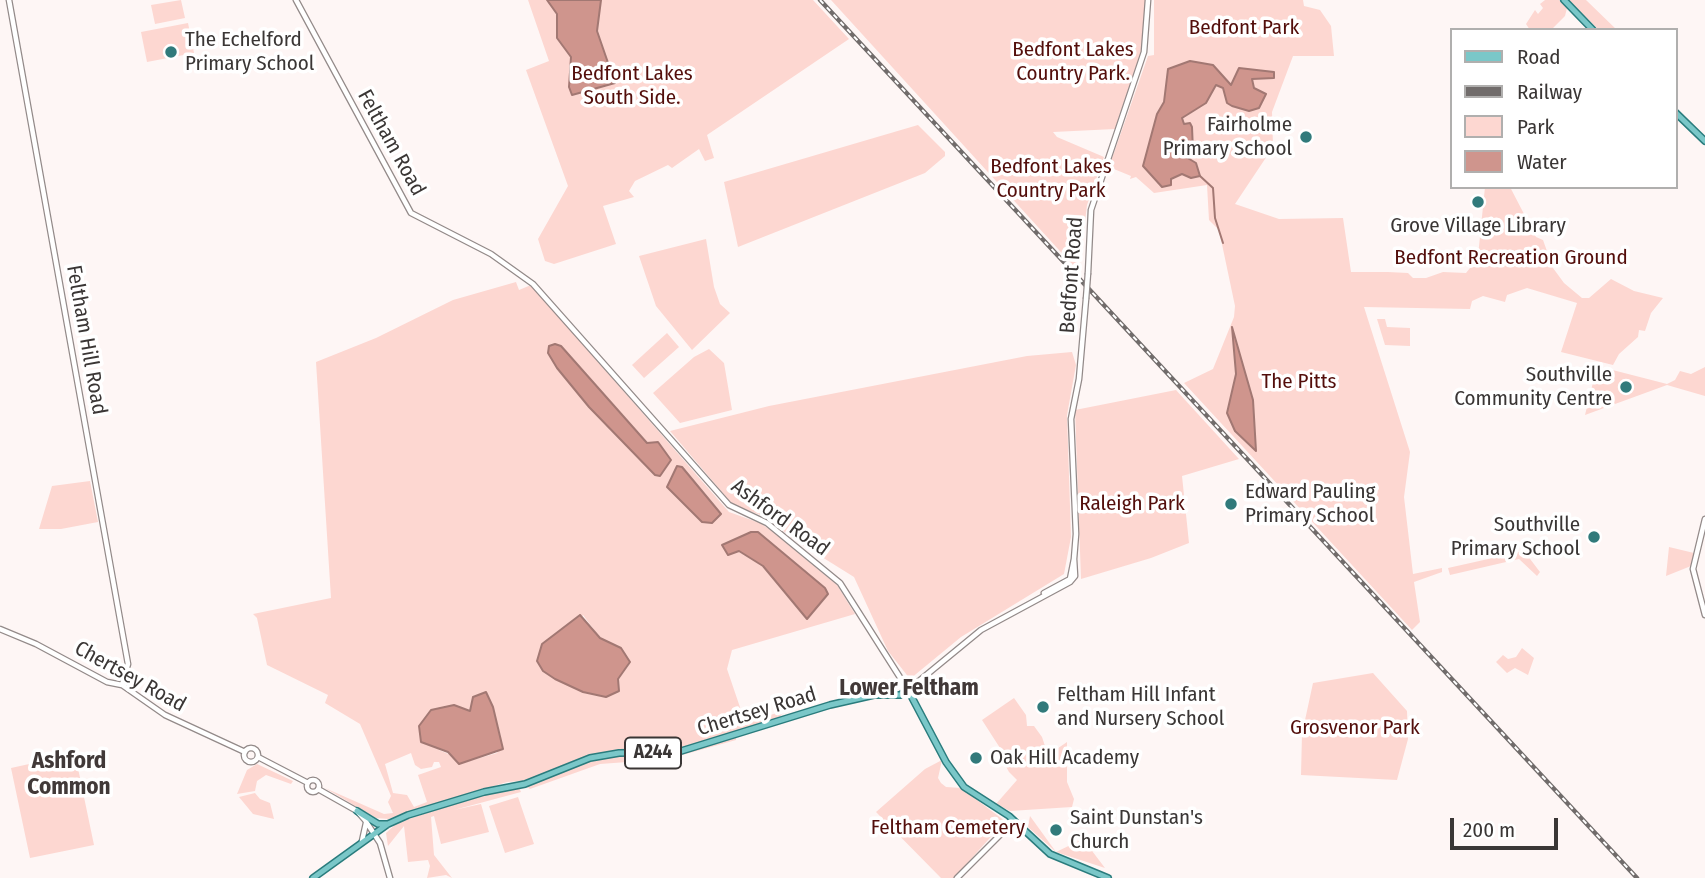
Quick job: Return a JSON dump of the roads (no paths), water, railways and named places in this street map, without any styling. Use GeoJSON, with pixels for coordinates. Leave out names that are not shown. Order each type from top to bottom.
{"type":"FeatureCollection","features":[{"type":"Feature","properties":{"kind":"main road"},"geometry":{"type":"LineString","coordinates":[[1564,0],[1591,28]]}},
{"type":"Feature","properties":{"kind":"main road"},"geometry":{"type":"LineString","coordinates":[[1677,113],[1705,141]]}},
{"type":"Feature","properties":{"kind":"main road","name":"Ashford Road"},"geometry":{"type":"LineString","coordinates":[[908,690],[959,782],[969,792],[1014,821],[1050,854],[1108,878]]}},
{"type":"Feature","properties":{"kind":"main road","name":"Chertsey Road"},"geometry":{"type":"LineString","coordinates":[[375,834],[388,824],[484,792],[525,784],[590,758],[619,753],[678,752],[830,705],[874,695],[900,695],[908,690]]}},
{"type":"Feature","properties":{"kind":"main road"},"geometry":{"type":"LineString","coordinates":[[357,811],[377,823],[388,824]]}},
{"type":"Feature","properties":{"kind":"main road","name":"A244"},"geometry":{"type":"LineString","coordinates":[[313,878],[375,834]]}},
{"type":"Feature","properties":{"kind":"street","name":"Feltham Hill Road"},"geometry":{"type":"LineString","coordinates":[[9,0],[128,664],[122,685]]}},
{"type":"Feature","properties":{"kind":"street","name":"Feltham Road"},"geometry":{"type":"LineString","coordinates":[[296,0],[411,213],[494,256],[533,285]]}},
{"type":"Feature","properties":{"kind":"street","name":"Bedfont Road"},"geometry":{"type":"LineString","coordinates":[[908,690],[963,643],[1073,577],[1076,534],[1071,419],[1081,365],[1091,210],[1144,52],[1148,0]]}},
{"type":"Feature","properties":{"kind":"street","name":"Ashford Road"},"geometry":{"type":"LineString","coordinates":[[533,285],[729,505],[767,523],[840,583],[908,690]]}},
{"type":"Feature","properties":{"kind":"street"},"geometry":{"type":"LineString","coordinates":[[1705,519],[1693,569],[1705,615]]}},
{"type":"Feature","properties":{"kind":"street","name":"Chertsey Road"},"geometry":{"type":"LineString","coordinates":[[0,629],[36,644],[107,682],[122,685],[161,713],[245,752]]}},
{"type":"Feature","properties":{"kind":"street"},"geometry":{"type":"LineString","coordinates":[[258,757],[248,762],[245,752],[253,748],[258,757],[307,783],[310,791],[318,789],[357,811],[375,834],[390,878]]}},
{"type":"Feature","properties":{"kind":"street"},"geometry":{"type":"LineString","coordinates":[[360,845],[366,831],[365,820]]}},
{"type":"Feature","properties":{"kind":"street"},"geometry":{"type":"LineString","coordinates":[[957,878],[1014,821]]}},
{"type":"Feature","properties":{"kind":"water"},"geometry":{"type":"Polygon","coordinates":[[[547,0],[601,0],[597,31],[615,83],[572,95],[569,87],[571,57],[557,38],[557,14],[547,0]]]}},
{"type":"Feature","properties":{"kind":"water"},"geometry":{"type":"Polygon","coordinates":[[[1190,61],[1213,65],[1231,85],[1239,68],[1274,72],[1274,78],[1252,79],[1254,88],[1266,94],[1259,108],[1249,111],[1232,106],[1227,103],[1223,88],[1216,85],[1206,103],[1182,118],[1184,124],[1190,123],[1192,127],[1193,151],[1186,157],[1196,163],[1200,176],[1191,178],[1182,174],[1171,179],[1171,185],[1162,187],[1143,166],[1157,114],[1164,102],[1168,69],[1190,61]]]}},
{"type":"Feature","properties":{"kind":"water"},"geometry":{"type":"Polygon","coordinates":[[[1232,327],[1253,400],[1256,451],[1235,431],[1227,413],[1236,374],[1232,327]]]}},
{"type":"Feature","properties":{"kind":"water"},"geometry":{"type":"Polygon","coordinates":[[[549,346],[561,346],[647,443],[658,442],[671,460],[660,476],[655,475],[589,407],[557,368],[548,353],[549,346]]]}},
{"type":"Feature","properties":{"kind":"water"},"geometry":{"type":"Polygon","coordinates":[[[677,466],[682,467],[721,514],[712,523],[702,522],[667,487],[677,466]]]}},
{"type":"Feature","properties":{"kind":"water"},"geometry":{"type":"Polygon","coordinates":[[[751,532],[758,532],[825,588],[828,594],[807,619],[763,566],[739,551],[728,555],[722,545],[751,532]]]}},
{"type":"Feature","properties":{"kind":"water"},"geometry":{"type":"Polygon","coordinates":[[[580,615],[600,638],[621,648],[630,662],[618,679],[619,691],[606,697],[583,692],[555,679],[543,671],[537,661],[542,644],[580,615]]]}},
{"type":"Feature","properties":{"kind":"water"},"geometry":{"type":"Polygon","coordinates":[[[486,692],[493,707],[503,749],[459,764],[448,752],[421,742],[419,726],[431,710],[454,705],[470,711],[473,697],[486,692]]]}},
{"type":"Feature","properties":{"kind":"waterway"},"geometry":{"type":"LineString","coordinates":[[1200,176],[1213,188],[1215,218],[1223,243]]}},
{"type":"Feature","properties":{"kind":"railway"},"geometry":{"type":"LineString","coordinates":[[820,0],[1637,878]]}},
{"type":"Feature","properties":{"kind":"place","name":"The Echelford Primary School"},"geometry":{"type":"Point","coordinates":[171,52]}},
{"type":"Feature","properties":{"kind":"place","name":"Fairholme Primary School"},"geometry":{"type":"Point","coordinates":[1306,137]}},
{"type":"Feature","properties":{"kind":"place","name":"Grove Village Library"},"geometry":{"type":"Point","coordinates":[1478,202]}},
{"type":"Feature","properties":{"kind":"place","name":"Southville Community Centre"},"geometry":{"type":"Point","coordinates":[1626,387]}},
{"type":"Feature","properties":{"kind":"place","name":"Edward Pauling Primary School"},"geometry":{"type":"Point","coordinates":[1231,504]}},
{"type":"Feature","properties":{"kind":"place","name":"Southville Primary School"},"geometry":{"type":"Point","coordinates":[1594,537]}},
{"type":"Feature","properties":{"kind":"place","name":"Feltham Hill Infant and Nursery School"},"geometry":{"type":"Point","coordinates":[1043,707]}},
{"type":"Feature","properties":{"kind":"place","name":"Oak Hill Academy"},"geometry":{"type":"Point","coordinates":[976,758]}},
{"type":"Feature","properties":{"kind":"place","name":"Saint Dunstan's Church"},"geometry":{"type":"Point","coordinates":[1056,830]}},
{"type":"Feature","properties":{"kind":"district","name":"Lower Feltham"},"geometry":{"type":"Point","coordinates":[909,689]}},
{"type":"Feature","properties":{"kind":"district","name":"Ashford Common"},"geometry":{"type":"Point","coordinates":[69,775]}},
{"type":"Feature","properties":{"kind":"park label","name":"Bedfont Park"},"geometry":{"type":"Point","coordinates":[1244,28]}},
{"type":"Feature","properties":{"kind":"park label","name":"Bedfont Lakes Country Park."},"geometry":{"type":"Point","coordinates":[1073,62]}},
{"type":"Feature","properties":{"kind":"park label","name":"Bedfont Lakes South Side."},"geometry":{"type":"Point","coordinates":[632,86]}},
{"type":"Feature","properties":{"kind":"park label","name":"Bedfont Lakes Country Park"},"geometry":{"type":"Point","coordinates":[1051,179]}},
{"type":"Feature","properties":{"kind":"park label","name":"Bedfont Recreation Ground"},"geometry":{"type":"Point","coordinates":[1511,258]}},
{"type":"Feature","properties":{"kind":"park label","name":"The Pitts"},"geometry":{"type":"Point","coordinates":[1299,382]}},
{"type":"Feature","properties":{"kind":"park label","name":"Raleigh Park"},"geometry":{"type":"Point","coordinates":[1132,504]}},
{"type":"Feature","properties":{"kind":"park label","name":"Grosvenor Park"},"geometry":{"type":"Point","coordinates":[1355,728]}},
{"type":"Feature","properties":{"kind":"park label","name":"Feltham Cemetery"},"geometry":{"type":"Point","coordinates":[948,828]}}]}
